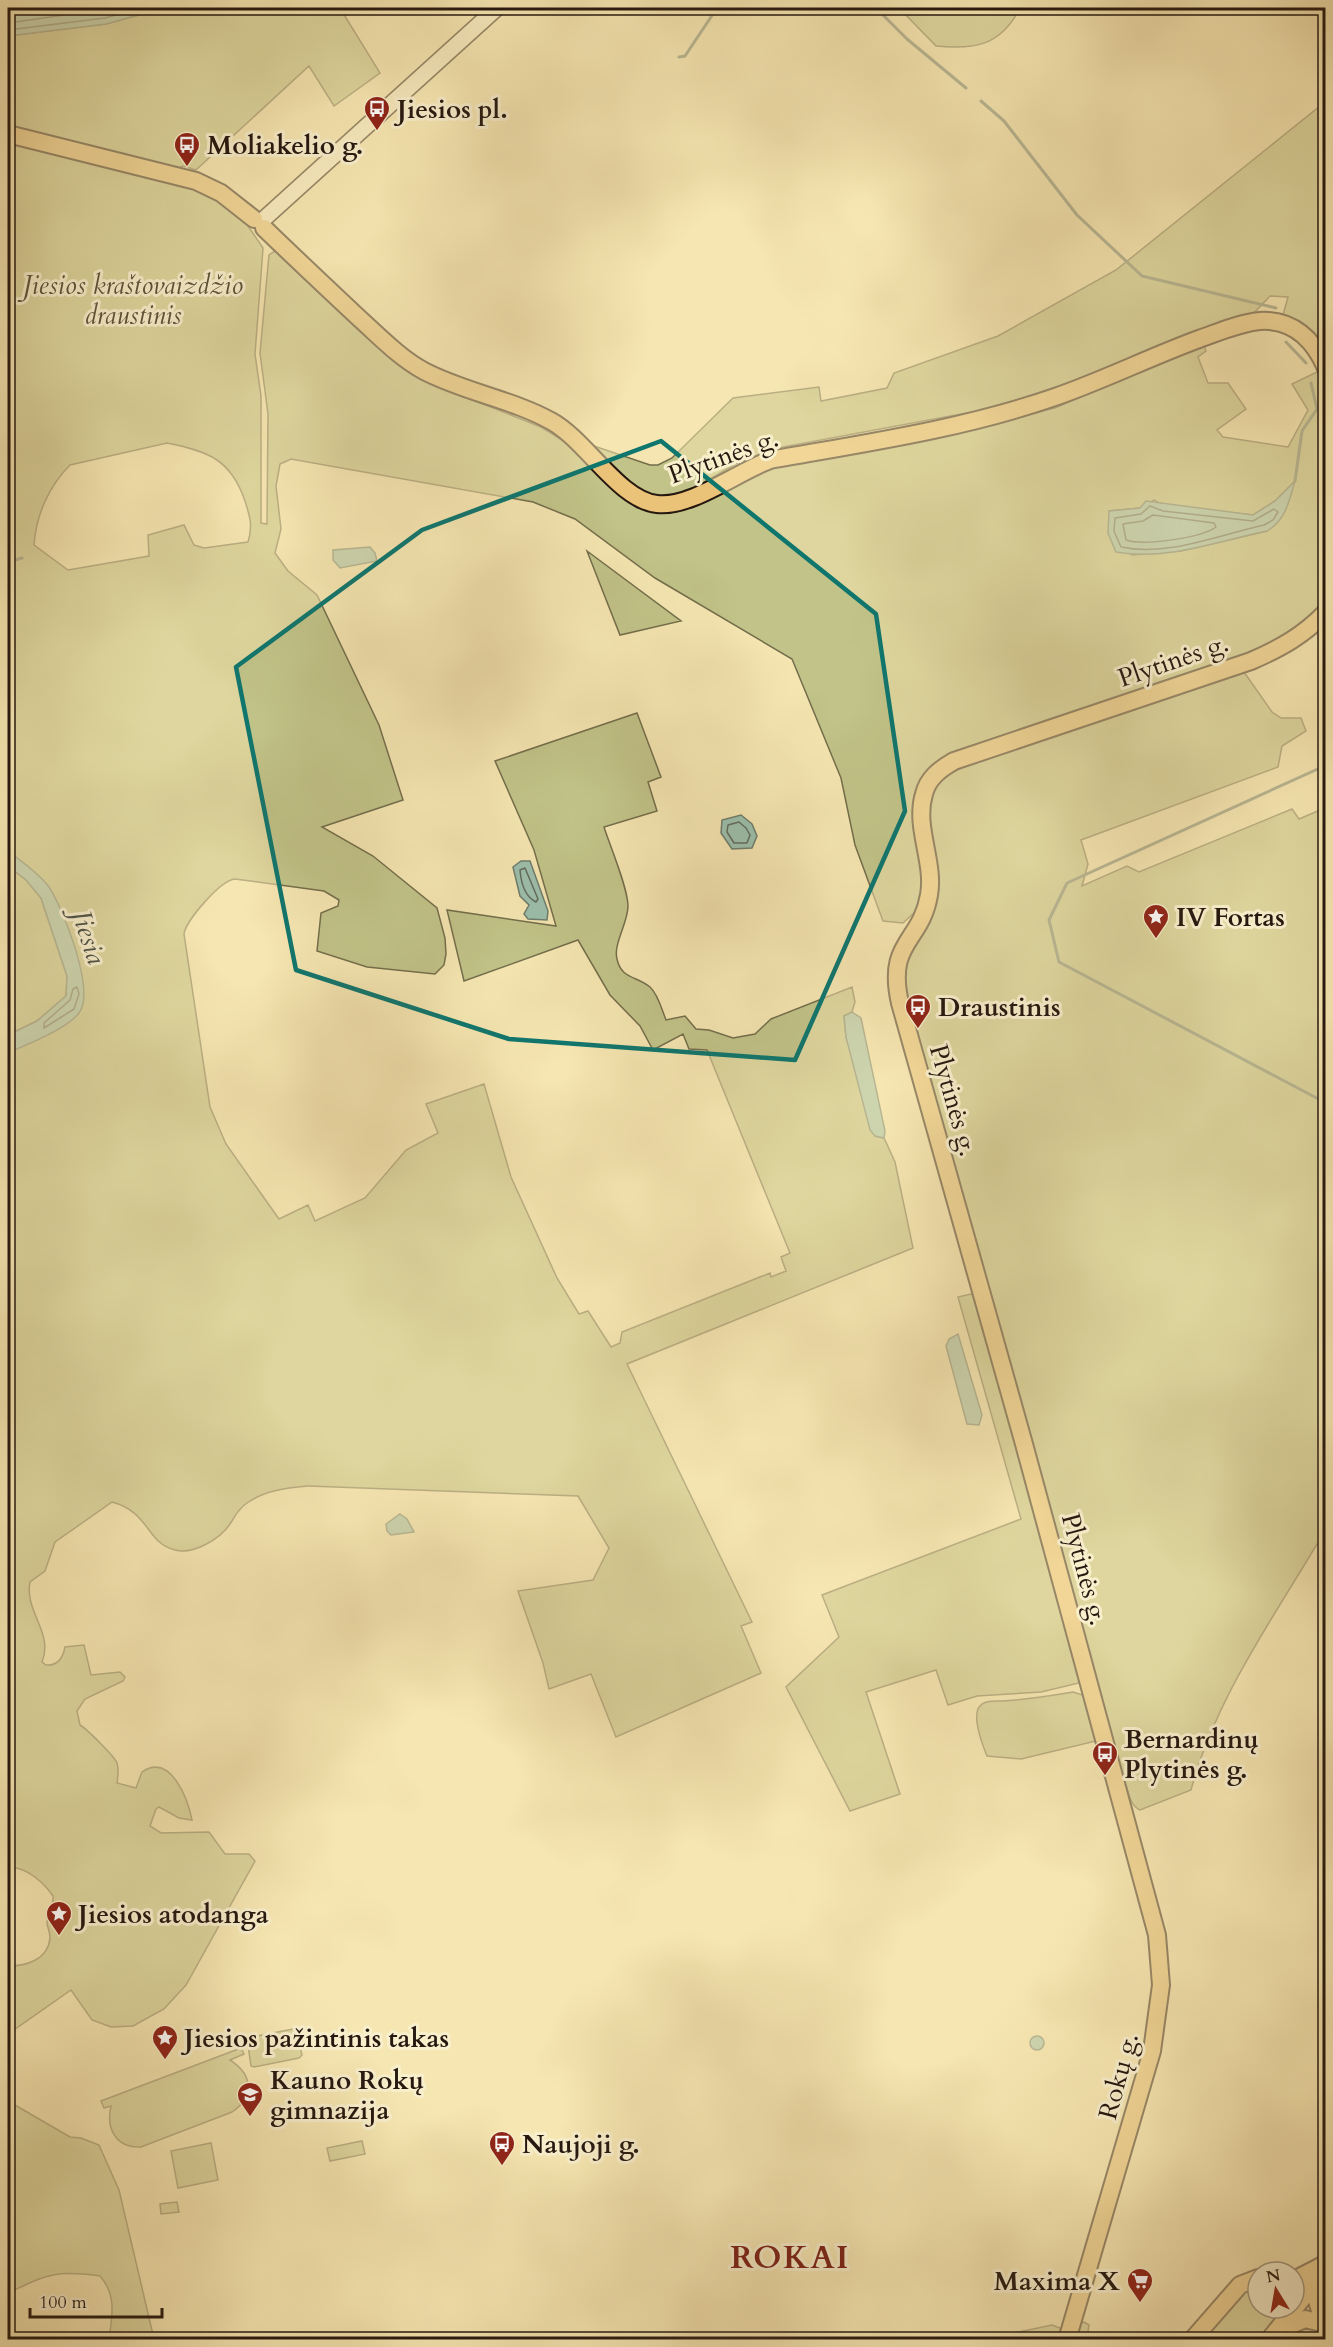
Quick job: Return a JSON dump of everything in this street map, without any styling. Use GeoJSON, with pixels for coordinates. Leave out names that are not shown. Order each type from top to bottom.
{"type":"FeatureCollection","features":[{"type":"Feature","properties":{"kind":"main road"},"geometry":{"type":"LineString","coordinates":[[8,134],[196,181],[221,193],[261,222],[497,8]]}},
{"type":"Feature","properties":{"kind":"main road","name":"Plytinės g."},"geometry":{"type":"LineString","coordinates":[[261,222],[407,360],[437,378],[551,421],[588,450],[639,499],[656,504],[676,503],[688,499],[770,460],[908,436],[1055,397],[1155,355],[1244,324],[1267,321],[1296,330],[1313,345],[1326,368]]}},
{"type":"Feature","properties":{"kind":"main road","name":"Plytinės g."},"geometry":{"type":"LineString","coordinates":[[1127,1821],[897,989],[897,962],[925,909],[930,891],[922,822],[923,797],[931,779],[954,761],[1251,661],[1288,644],[1326,612]]}},
{"type":"Feature","properties":{"kind":"main road","name":"Rokų g."},"geometry":{"type":"LineString","coordinates":[[1067,2340],[1143,2087],[1159,2006],[1161,1973],[1157,1935],[1127,1821]]}},
{"type":"Feature","properties":{"kind":"main road"},"geometry":{"type":"LineString","coordinates":[[1306,2276],[1326,2263]]}},
{"type":"Feature","properties":{"kind":"main road"},"geometry":{"type":"LineString","coordinates":[[1281,2324],[1326,2269]]}},
{"type":"Feature","properties":{"kind":"main road"},"geometry":{"type":"LineString","coordinates":[[1324,2326],[1317,2301],[1326,2274]]}},
{"type":"Feature","properties":{"kind":"main road"},"geometry":{"type":"LineString","coordinates":[[1192,2340],[1240,2285],[1246,2283]]}},
{"type":"Feature","properties":{"kind":"main road"},"geometry":{"type":"LineString","coordinates":[[1281,2324],[1305,2319],[1324,2326]]}},
{"type":"Feature","properties":{"kind":"highlighted area"},"geometry":{"type":"Polygon","coordinates":[[[661,441],[876,614],[905,811],[795,1060],[509,1039],[296,970],[236,667],[422,530],[661,441]]]}},
{"type":"Feature","properties":{"kind":"green space","name":"Jiesios kraštovaizdžio draustinis"},"geometry":{"type":"Polygon","coordinates":[[[164,8],[340,8],[380,73],[334,106],[309,66],[196,170],[183,166],[178,168],[197,187],[225,205],[246,223],[263,248],[255,354],[261,396],[261,523],[267,524],[268,414],[260,353],[269,255],[278,249],[403,368],[435,385],[541,427],[575,448],[612,487],[637,508],[670,513],[694,506],[753,472],[912,441],[1055,408],[1203,343],[1206,351],[1198,357],[1208,383],[1228,383],[1246,409],[1217,430],[1223,437],[1288,447],[1308,410],[1292,384],[1319,371],[1326,389],[1325,602],[1310,620],[1278,643],[957,753],[923,783],[922,891],[916,911],[903,923],[883,921],[855,845],[841,778],[792,659],[655,578],[575,519],[533,502],[291,459],[280,464],[276,486],[281,529],[275,553],[288,571],[317,595],[379,725],[403,800],[322,827],[373,856],[437,908],[445,938],[446,954],[444,965],[435,974],[367,967],[317,951],[321,913],[338,906],[339,900],[324,891],[235,879],[213,893],[191,920],[184,934],[210,1107],[226,1144],[279,1219],[308,1205],[315,1221],[365,1198],[406,1150],[438,1133],[426,1104],[484,1084],[511,1177],[557,1278],[579,1314],[588,1311],[611,1347],[620,1343],[622,1332],[770,1273],[771,1277],[786,1271],[781,1257],[790,1253],[707,1050],[689,1049],[683,1034],[653,1050],[640,1026],[610,995],[578,940],[464,981],[447,910],[556,926],[534,850],[495,761],[637,713],[661,777],[648,782],[657,811],[604,827],[622,878],[628,906],[616,953],[619,965],[626,974],[645,983],[653,990],[666,1020],[685,1016],[696,1029],[709,1030],[733,1038],[755,1034],[771,1019],[852,987],[855,1002],[852,1012],[844,1016],[846,1037],[875,1136],[884,1138],[895,1162],[913,1248],[627,1364],[752,1622],[741,1626],[761,1673],[616,1737],[591,1674],[549,1689],[543,1663],[518,1591],[593,1580],[609,1548],[578,1496],[308,1486],[276,1490],[254,1499],[241,1508],[226,1530],[213,1540],[198,1548],[182,1551],[158,1541],[134,1513],[112,1502],[55,1542],[45,1571],[30,1582],[31,1603],[44,1641],[45,1651],[42,1662],[46,1665],[57,1663],[65,1647],[84,1645],[91,1675],[120,1672],[125,1677],[123,1681],[85,1699],[77,1711],[80,1725],[117,1763],[117,1783],[136,1788],[142,1772],[152,1768],[161,1768],[170,1773],[176,1781],[187,1801],[192,1820],[179,1818],[159,1807],[156,1809],[150,1826],[161,1833],[209,1832],[225,1854],[249,1854],[255,1861],[186,1985],[164,2009],[133,2026],[111,2027],[92,2020],[71,1990],[8,2034],[8,1966],[29,1963],[41,1957],[45,1952],[50,1938],[47,1924],[53,1896],[34,1876],[21,1869],[8,1868],[8,1046],[75,1004],[50,898],[8,861],[8,36],[106,24],[164,8]],[[167,443],[70,465],[56,482],[45,502],[34,545],[68,570],[149,556],[148,535],[184,525],[194,545],[204,548],[248,542],[251,526],[249,517],[245,501],[233,475],[216,459],[206,454],[167,443]],[[1294,482],[1275,501],[1253,515],[1163,505],[1154,500],[1140,508],[1109,511],[1132,555],[1181,551],[1267,531],[1294,482]]]}},
{"type":"Feature","properties":{"kind":"green space"},"geometry":{"type":"Polygon","coordinates":[[[899,8],[1020,8],[1013,20],[996,37],[975,45],[950,47],[936,46],[899,8]]]}},
{"type":"Feature","properties":{"kind":"green space"},"geometry":{"type":"Polygon","coordinates":[[[1325,102],[1325,353],[1309,329],[1298,321],[1283,315],[1288,297],[1270,296],[1254,313],[1229,319],[1053,390],[972,412],[783,447],[737,463],[693,489],[672,498],[653,498],[632,489],[591,445],[650,465],[658,465],[672,458],[733,398],[819,387],[821,401],[887,388],[894,373],[998,336],[1116,270],[1325,102]]]}},
{"type":"Feature","properties":{"kind":"green space"},"geometry":{"type":"Polygon","coordinates":[[[587,551],[681,621],[620,635],[587,551]]]}},
{"type":"Feature","properties":{"kind":"green space"},"geometry":{"type":"Polygon","coordinates":[[[1244,672],[1272,712],[1281,718],[1301,718],[1306,731],[1282,746],[1278,767],[1081,840],[1088,864],[1082,886],[1127,866],[1139,872],[1292,809],[1299,819],[1325,808],[1325,1540],[1317,1544],[1245,1663],[1214,1725],[1191,1790],[1140,1810],[1132,1802],[1119,1767],[919,1053],[917,1033],[905,993],[905,964],[920,931],[930,836],[929,808],[934,788],[949,774],[972,763],[1244,672]]]}},
{"type":"Feature","properties":{"kind":"green space"},"geometry":{"type":"Polygon","coordinates":[[[8,866],[26,880],[41,898],[67,976],[66,996],[37,1021],[8,1035],[8,866]]]}},
{"type":"Feature","properties":{"kind":"green space"},"geometry":{"type":"Polygon","coordinates":[[[971,1294],[974,1296],[1083,1682],[1041,1692],[977,1696],[948,1705],[936,1670],[866,1692],[900,1794],[850,1811],[786,1687],[839,1637],[822,1595],[1021,1519],[958,1297],[971,1294]]]}},
{"type":"Feature","properties":{"kind":"green space"},"geometry":{"type":"Polygon","coordinates":[[[1073,1692],[1086,1696],[1096,1741],[1021,1759],[987,1756],[977,1723],[978,1710],[982,1704],[990,1701],[1029,1699],[1073,1692]]]}},
{"type":"Feature","properties":{"kind":"green space"},"geometry":{"type":"Polygon","coordinates":[[[296,2030],[302,2055],[299,2058],[251,2066],[247,2038],[296,2030]]]}},
{"type":"Feature","properties":{"kind":"green space"},"geometry":{"type":"Polygon","coordinates":[[[241,2048],[244,2054],[230,2060],[238,2066],[247,2079],[248,2092],[245,2099],[232,2112],[141,2147],[125,2144],[114,2135],[110,2122],[111,2106],[104,2108],[101,2101],[241,2048]]]}},
{"type":"Feature","properties":{"kind":"green space"},"geometry":{"type":"Polygon","coordinates":[[[8,2101],[70,2137],[81,2138],[99,2145],[119,2190],[154,2339],[109,2339],[111,2298],[100,2276],[72,2273],[52,2275],[8,2293],[8,2101]]]}},
{"type":"Feature","properties":{"kind":"green space"},"geometry":{"type":"Polygon","coordinates":[[[362,2141],[365,2154],[330,2161],[327,2148],[362,2141]]]}},
{"type":"Feature","properties":{"kind":"green space"},"geometry":{"type":"Polygon","coordinates":[[[211,2143],[218,2180],[178,2188],[171,2151],[211,2143]]]}},
{"type":"Feature","properties":{"kind":"green space"},"geometry":{"type":"Polygon","coordinates":[[[177,2202],[179,2212],[161,2214],[160,2204],[177,2202]]]}},
{"type":"Feature","properties":{"kind":"green space"},"geometry":{"type":"Polygon","coordinates":[[[1246,2291],[1246,2320],[1274,2320],[1259,2339],[1201,2340],[1246,2291]]]}},
{"type":"Feature","properties":{"kind":"green space"},"geometry":{"type":"Polygon","coordinates":[[[1084,2322],[1089,2325],[1087,2339],[1075,2340],[1078,2326],[1084,2322]]]}},
{"type":"Feature","properties":{"kind":"green space"},"geometry":{"type":"Polygon","coordinates":[[[1052,2325],[1060,2328],[1062,2339],[979,2340],[1052,2325]]]}},
{"type":"Feature","properties":{"kind":"green space"},"geometry":{"type":"Polygon","coordinates":[[[1297,2326],[1317,2330],[1322,2339],[1284,2340],[1297,2326]]]}},
{"type":"Feature","properties":{"kind":"water"},"geometry":{"type":"Polygon","coordinates":[[[8,8],[164,8],[106,24],[8,36],[8,8]]]}},
{"type":"Feature","properties":{"kind":"water"},"geometry":{"type":"Polygon","coordinates":[[[1295,481],[1283,516],[1267,531],[1192,549],[1154,554],[1116,552],[1108,533],[1109,511],[1140,508],[1146,501],[1253,515],[1275,501],[1295,481]]]}},
{"type":"Feature","properties":{"kind":"water"},"geometry":{"type":"Polygon","coordinates":[[[370,547],[377,561],[340,568],[333,560],[333,550],[370,547]]]}},
{"type":"Feature","properties":{"kind":"water"},"geometry":{"type":"Polygon","coordinates":[[[741,815],[752,824],[757,836],[752,848],[732,849],[721,833],[722,820],[741,815]]]}},
{"type":"Feature","properties":{"kind":"water"},"geometry":{"type":"Polygon","coordinates":[[[8,851],[49,887],[62,912],[81,969],[83,1002],[79,1013],[65,1025],[8,1053],[8,1035],[37,1021],[66,996],[67,976],[41,898],[26,880],[8,866],[8,851]]]}},
{"type":"Feature","properties":{"kind":"water"},"geometry":{"type":"Polygon","coordinates":[[[521,861],[530,861],[548,911],[547,920],[528,919],[524,914],[529,905],[520,896],[513,867],[521,861]]]}},
{"type":"Feature","properties":{"kind":"water"},"geometry":{"type":"Polygon","coordinates":[[[852,1012],[861,1018],[885,1131],[884,1138],[875,1136],[870,1130],[846,1037],[844,1016],[852,1012]]]}},
{"type":"Feature","properties":{"kind":"water"},"geometry":{"type":"Polygon","coordinates":[[[958,1334],[982,1415],[979,1425],[967,1424],[946,1346],[949,1339],[958,1334]]]}},
{"type":"Feature","properties":{"kind":"water"},"geometry":{"type":"Polygon","coordinates":[[[400,1514],[407,1519],[414,1532],[391,1535],[387,1531],[386,1524],[400,1514]]]}},
{"type":"Feature","properties":{"kind":"water"},"geometry":{"type":"Polygon","coordinates":[[[1037,2036],[1042,2038],[1044,2043],[1042,2048],[1037,2050],[1032,2048],[1030,2043],[1032,2038],[1037,2036]]]}},
{"type":"Feature","properties":{"kind":"waterway"},"geometry":{"type":"LineString","coordinates":[[679,57],[685,56],[717,8]]}},
{"type":"Feature","properties":{"kind":"waterway"},"geometry":{"type":"LineString","coordinates":[[876,8],[907,39],[966,88]]}},
{"type":"Feature","properties":{"kind":"waterway"},"geometry":{"type":"LineString","coordinates":[[981,101],[1004,121],[1077,215],[1142,276],[1276,308]]}},
{"type":"Feature","properties":{"kind":"waterway"},"geometry":{"type":"LineString","coordinates":[[1286,342],[1306,363]]}},
{"type":"Feature","properties":{"kind":"waterway"},"geometry":{"type":"LineString","coordinates":[[1295,481],[1302,431],[1317,409],[1311,383]]}},
{"type":"Feature","properties":{"kind":"waterway"},"geometry":{"type":"LineString","coordinates":[[8,562],[22,558]]}},
{"type":"Feature","properties":{"kind":"waterway"},"geometry":{"type":"LineString","coordinates":[[1320,768],[1067,883],[1049,920],[1059,962],[1326,1103]]}},
{"type":"Feature","properties":{"kind":"place","name":"Jiesios pl."},"geometry":{"type":"Point","coordinates":[377,132]}},
{"type":"Feature","properties":{"kind":"place","name":"Moliakelio g."},"geometry":{"type":"Point","coordinates":[187,168]}},
{"type":"Feature","properties":{"kind":"place","name":"IV Fortas"},"geometry":{"type":"Point","coordinates":[1156,940]}},
{"type":"Feature","properties":{"kind":"place","name":"Draustinis"},"geometry":{"type":"Point","coordinates":[918,1030]}},
{"type":"Feature","properties":{"kind":"place","name":"Bernardinų Plytinės g."},"geometry":{"type":"Point","coordinates":[1105,1777]}},
{"type":"Feature","properties":{"kind":"place","name":"Jiesios atodanga"},"geometry":{"type":"Point","coordinates":[59,1937]}},
{"type":"Feature","properties":{"kind":"place","name":"Jiesios pažintinis takas"},"geometry":{"type":"Point","coordinates":[165,2061]}},
{"type":"Feature","properties":{"kind":"place","name":"Kauno Rokų gimnazija"},"geometry":{"type":"Point","coordinates":[250,2118]}},
{"type":"Feature","properties":{"kind":"place","name":"Naujoji g."},"geometry":{"type":"Point","coordinates":[502,2167]}},
{"type":"Feature","properties":{"kind":"place","name":"Maxima X"},"geometry":{"type":"Point","coordinates":[1140,2304]}},
{"type":"Feature","properties":{"kind":"district","name":"ROKAI"},"geometry":{"type":"Point","coordinates":[790,2257]}},
{"type":"Feature","properties":{"kind":"water label","name":"Jiesia"},"geometry":{"type":"Point","coordinates":[89,937]}}]}
